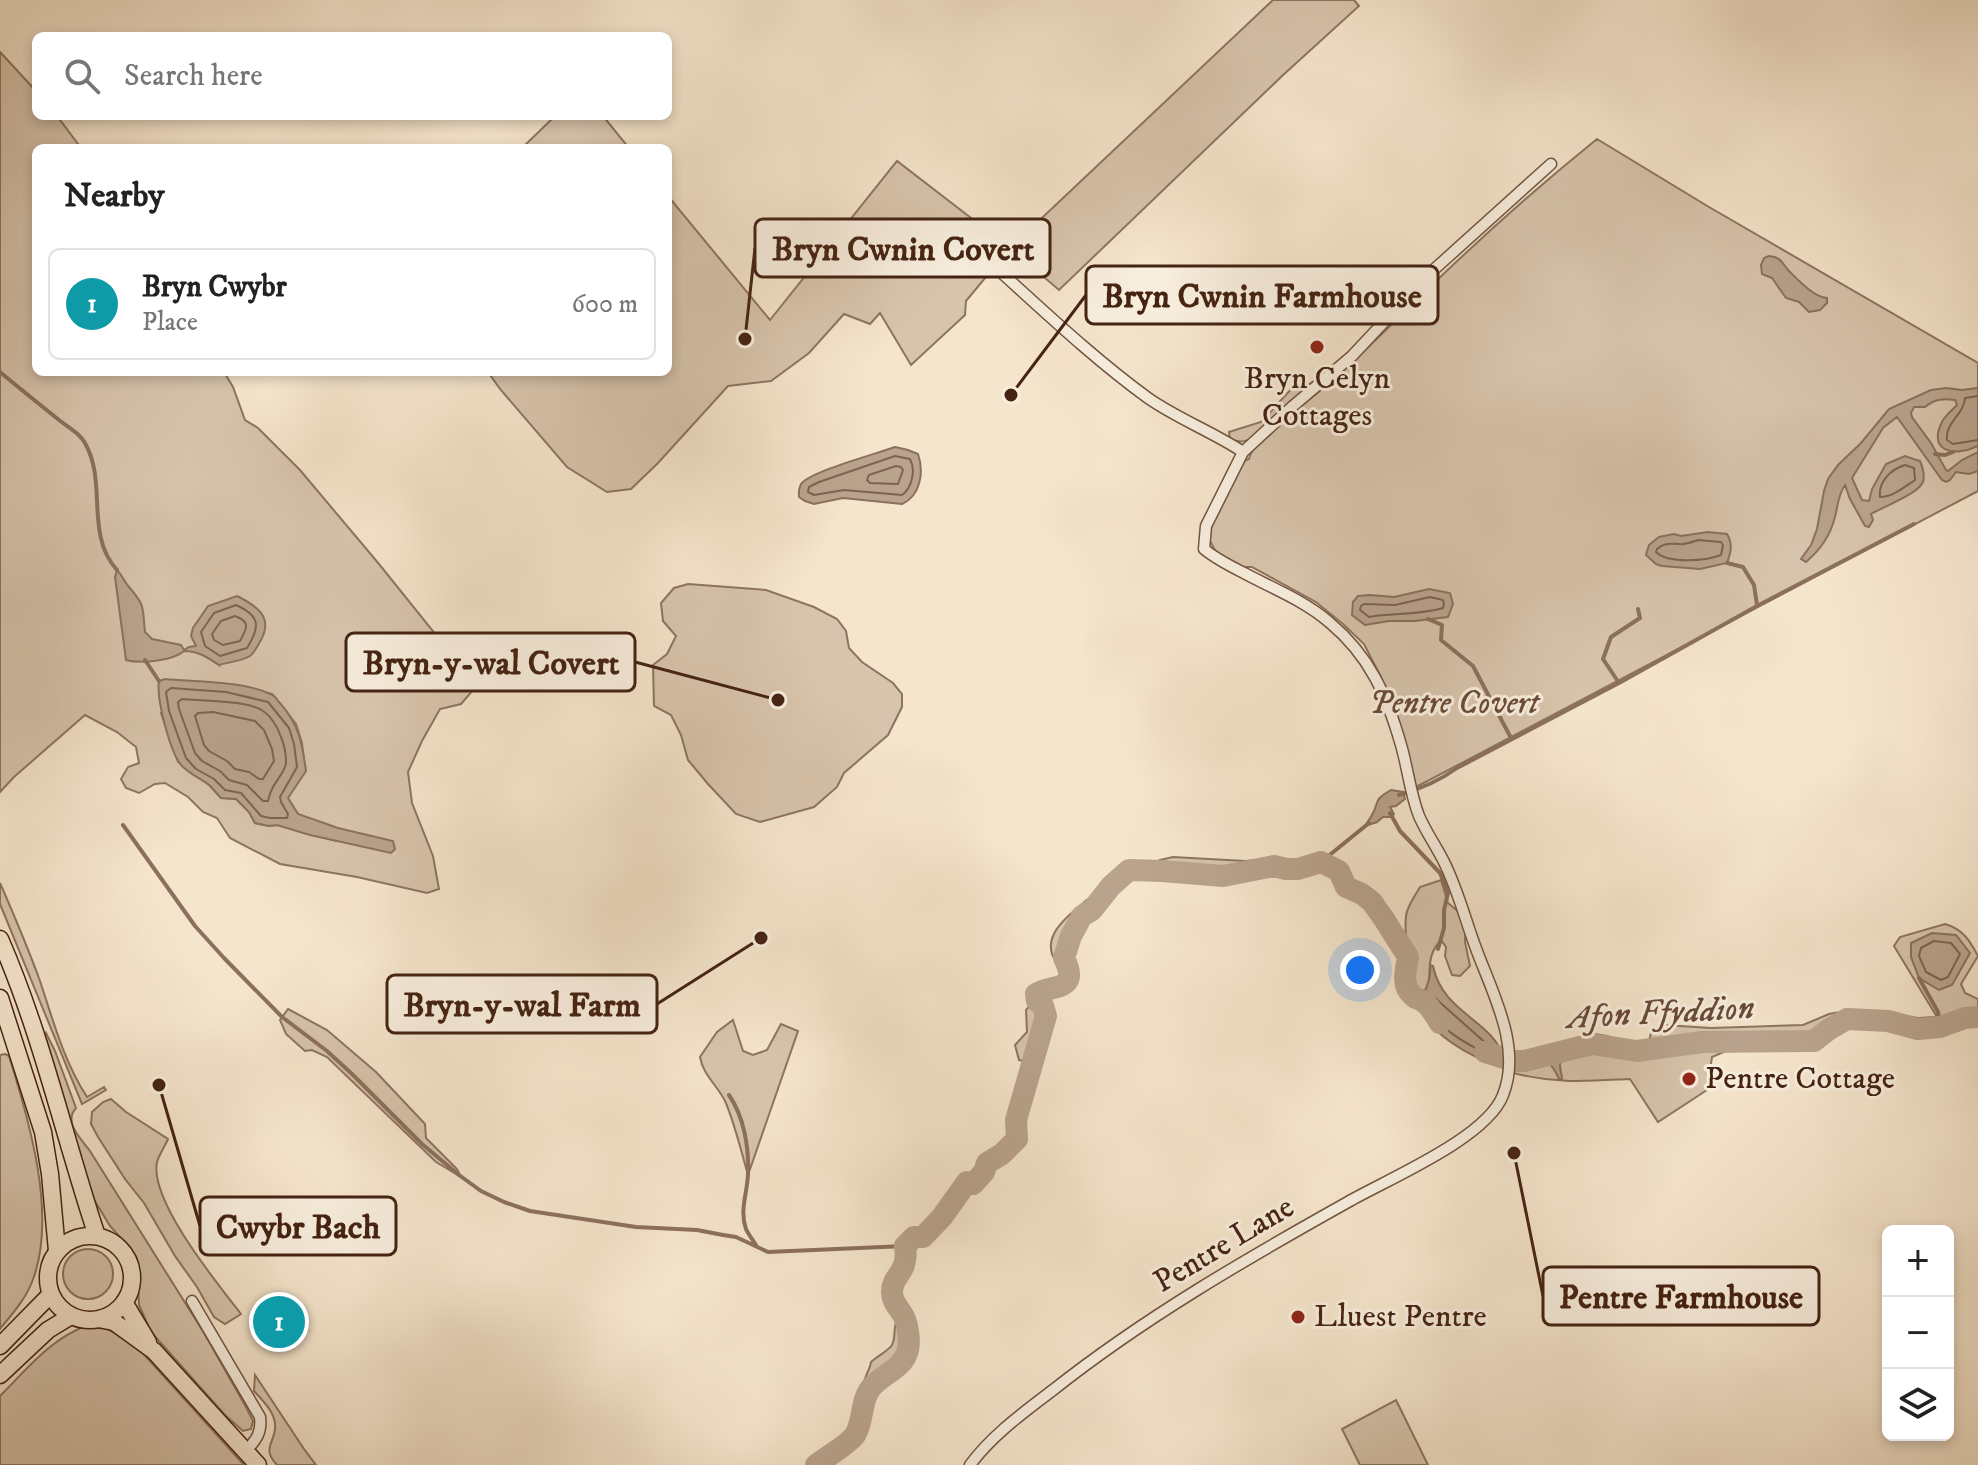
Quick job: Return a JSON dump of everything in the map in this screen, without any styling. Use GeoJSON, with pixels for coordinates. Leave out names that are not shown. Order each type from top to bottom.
{"type":"FeatureCollection","features":[{"type":"Feature","properties":{"kind":"main road"},"geometry":{"type":"LineString","coordinates":[[0,939],[30,1014],[97,1236]]}},
{"type":"Feature","properties":{"kind":"main road"},"geometry":{"type":"LineString","coordinates":[[0,998],[43,1132],[57,1251]]}},
{"type":"Feature","properties":{"kind":"main road"},"geometry":{"type":"LineString","coordinates":[[98,1319],[114,1312],[124,1302],[132,1280],[131,1268],[125,1254],[110,1241],[97,1236],[82,1236],[68,1241],[57,1251],[48,1269],[51,1294],[59,1307],[71,1316],[84,1320],[114,1322],[154,1351]]}},
{"type":"Feature","properties":{"kind":"main road"},"geometry":{"type":"LineString","coordinates":[[0,1346],[51,1294]]}},
{"type":"Feature","properties":{"kind":"main road"},"geometry":{"type":"LineString","coordinates":[[124,1302],[154,1351],[258,1465]]}},
{"type":"Feature","properties":{"kind":"main road"},"geometry":{"type":"LineString","coordinates":[[0,1375],[48,1330],[71,1316]]}},
{"type":"Feature","properties":{"kind":"street"},"geometry":{"type":"LineString","coordinates":[[994,266],[1104,365],[1150,399],[1243,452],[1352,356],[1429,274],[1551,164]]}},
{"type":"Feature","properties":{"kind":"street","name":"Pentre Lane"},"geometry":{"type":"LineString","coordinates":[[970,1465],[982,1448],[1089,1361],[1151,1320],[1348,1202],[1469,1134],[1483,1124],[1503,1097],[1508,1067],[1507,1038],[1458,893],[1420,817],[1386,700],[1366,660],[1329,621],[1204,549],[1206,526],[1243,452]]}},
{"type":"Feature","properties":{"kind":"street"},"geometry":{"type":"LineString","coordinates":[[192,1301],[260,1417],[258,1438],[246,1451]]}},
{"type":"Feature","properties":{"kind":"green space"},"geometry":{"type":"Polygon","coordinates":[[[1273,0],[1354,0],[1359,6],[1059,290],[1010,248],[1273,0]]]}},
{"type":"Feature","properties":{"kind":"green space"},"geometry":{"type":"Polygon","coordinates":[[[0,52],[32,87],[32,120],[60,120],[78,144],[32,144],[32,376],[226,376],[245,420],[258,428],[300,470],[457,661],[474,689],[461,704],[440,709],[408,772],[412,803],[433,856],[439,889],[427,893],[280,864],[230,838],[217,818],[203,812],[188,797],[165,783],[155,784],[139,793],[126,788],[121,779],[128,767],[139,763],[136,747],[117,732],[85,715],[0,792],[0,52]],[[201,619],[193,628],[197,646],[194,651],[219,665],[201,619]],[[190,682],[161,713],[178,762],[221,798],[236,799],[255,823],[277,825],[337,841],[298,814],[287,798],[305,771],[296,724],[272,694],[228,684],[190,682]]]}},
{"type":"Feature","properties":{"kind":"green space"},"geometry":{"type":"Polygon","coordinates":[[[551,120],[606,120],[626,144],[526,144],[551,120]]]}},
{"type":"Feature","properties":{"kind":"green space","name":"Pentre Covert"},"geometry":{"type":"Polygon","coordinates":[[[1597,139],[1978,363],[1978,491],[1418,786],[1411,784],[1400,724],[1364,644],[1316,602],[1252,567],[1243,567],[1216,552],[1209,539],[1208,526],[1241,462],[1249,459],[1269,432],[1378,338],[1493,228],[1597,139]]]}},
{"type":"Feature","properties":{"kind":"green space"},"geometry":{"type":"Polygon","coordinates":[[[897,161],[1010,248],[966,301],[965,315],[911,365],[880,313],[870,324],[844,314],[809,353],[771,381],[728,386],[631,489],[607,492],[567,467],[491,376],[672,376],[672,201],[770,320],[897,161]]]}},
{"type":"Feature","properties":{"kind":"green space"},"geometry":{"type":"Polygon","coordinates":[[[1318,378],[1254,437],[1242,441],[1230,439],[1229,432],[1261,422],[1293,387],[1303,389],[1318,378]]]}},
{"type":"Feature","properties":{"kind":"green space"},"geometry":{"type":"Polygon","coordinates":[[[688,584],[766,590],[814,607],[837,619],[846,631],[849,648],[862,662],[893,683],[902,694],[902,707],[888,735],[844,773],[837,787],[814,807],[760,822],[736,814],[688,760],[671,715],[654,706],[653,665],[667,654],[676,636],[663,621],[661,603],[674,588],[688,584]]]}},
{"type":"Feature","properties":{"kind":"green space"},"geometry":{"type":"Polygon","coordinates":[[[1173,857],[1245,861],[1266,859],[1267,864],[1221,874],[1153,864],[1173,857]]]}},
{"type":"Feature","properties":{"kind":"green space"},"geometry":{"type":"Polygon","coordinates":[[[1441,880],[1448,903],[1466,918],[1465,942],[1470,966],[1460,976],[1452,975],[1445,956],[1446,947],[1441,940],[1431,957],[1429,988],[1420,992],[1412,989],[1408,980],[1407,912],[1420,887],[1441,880]]]}},
{"type":"Feature","properties":{"kind":"green space"},"geometry":{"type":"Polygon","coordinates":[[[0,883],[65,1055],[79,1084],[87,1097],[104,1087],[106,1090],[82,1104],[0,904],[0,883]]]}},
{"type":"Feature","properties":{"kind":"green space"},"geometry":{"type":"Polygon","coordinates":[[[1088,899],[1057,963],[1052,953],[1053,935],[1065,919],[1088,899]]]}},
{"type":"Feature","properties":{"kind":"green space"},"geometry":{"type":"Polygon","coordinates":[[[1945,924],[1965,936],[1978,956],[1961,984],[1965,993],[1978,999],[1978,1021],[1967,1021],[1936,1031],[1852,1022],[1838,1026],[1814,1044],[1742,1044],[1712,1057],[1707,1090],[1658,1122],[1630,1079],[1558,1080],[1513,1073],[1516,1058],[1595,1034],[1619,1041],[1649,1041],[1651,1033],[1664,1025],[1711,1028],[1803,1025],[1829,1014],[1846,1011],[1937,1017],[1894,946],[1900,937],[1945,924]]]}},
{"type":"Feature","properties":{"kind":"green space"},"geometry":{"type":"Polygon","coordinates":[[[1032,1003],[1042,1010],[1042,1018],[1031,1057],[1025,1061],[1019,1060],[1015,1045],[1027,1032],[1026,1010],[1032,1003]]]}},
{"type":"Feature","properties":{"kind":"green space"},"geometry":{"type":"Polygon","coordinates":[[[288,1009],[327,1030],[376,1072],[425,1124],[426,1138],[461,1177],[436,1162],[327,1057],[312,1050],[305,1051],[286,1034],[280,1020],[288,1009]]]}},
{"type":"Feature","properties":{"kind":"green space"},"geometry":{"type":"Polygon","coordinates":[[[733,1020],[743,1051],[753,1055],[767,1050],[781,1024],[798,1031],[748,1175],[725,1101],[704,1069],[700,1057],[717,1032],[733,1020]]]}},
{"type":"Feature","properties":{"kind":"green space"},"geometry":{"type":"Polygon","coordinates":[[[46,1033],[76,1108],[72,1113],[72,1125],[204,1333],[253,1421],[251,1429],[243,1431],[225,1415],[151,1332],[139,1305],[134,1257],[90,1193],[46,1033]]]}},
{"type":"Feature","properties":{"kind":"green space"},"geometry":{"type":"Polygon","coordinates":[[[0,1055],[9,1056],[32,1138],[38,1169],[42,1228],[32,1282],[22,1301],[0,1329],[0,1055]]]}},
{"type":"Feature","properties":{"kind":"green space"},"geometry":{"type":"Polygon","coordinates":[[[111,1099],[168,1139],[157,1162],[157,1178],[163,1197],[187,1241],[241,1314],[225,1324],[214,1317],[91,1124],[92,1112],[111,1099]]]}},
{"type":"Feature","properties":{"kind":"green space"},"geometry":{"type":"Polygon","coordinates":[[[78,1250],[98,1250],[112,1264],[112,1284],[98,1298],[78,1298],[64,1284],[64,1264],[78,1250]]]}},
{"type":"Feature","properties":{"kind":"green space"},"geometry":{"type":"Polygon","coordinates":[[[897,1320],[902,1320],[905,1337],[901,1360],[892,1370],[867,1385],[864,1383],[871,1362],[892,1345],[897,1320]]]}},
{"type":"Feature","properties":{"kind":"green space"},"geometry":{"type":"Polygon","coordinates":[[[88,1325],[103,1327],[140,1350],[244,1465],[0,1465],[0,1396],[51,1346],[88,1325]]]}},
{"type":"Feature","properties":{"kind":"green space"},"geometry":{"type":"Polygon","coordinates":[[[255,1375],[316,1465],[277,1465],[272,1459],[269,1449],[275,1430],[274,1419],[254,1391],[255,1375]]]}},
{"type":"Feature","properties":{"kind":"green space"},"geometry":{"type":"Polygon","coordinates":[[[1396,1400],[1428,1465],[1360,1465],[1342,1429],[1396,1400]]]}},
{"type":"Feature","properties":{"kind":"water"},"geometry":{"type":"Polygon","coordinates":[[[1764,258],[1779,259],[1812,292],[1827,298],[1827,303],[1820,310],[1809,312],[1799,302],[1786,298],[1772,278],[1762,274],[1761,265],[1764,258]]]}},
{"type":"Feature","properties":{"kind":"water"},"geometry":{"type":"Polygon","coordinates":[[[1978,388],[1978,446],[1952,451],[1940,445],[1939,431],[1945,418],[1957,405],[1955,400],[1939,400],[1925,407],[1914,407],[1912,417],[1946,470],[1978,452],[1978,471],[1969,474],[1956,472],[1950,480],[1942,480],[1897,417],[1883,428],[1852,478],[1862,500],[1869,501],[1886,464],[1905,456],[1920,461],[1924,477],[1920,487],[1871,514],[1873,520],[1869,527],[1865,526],[1845,485],[1828,536],[1806,562],[1801,559],[1817,529],[1828,479],[1838,465],[1889,409],[1931,390],[1978,388]]]}},
{"type":"Feature","properties":{"kind":"water"},"geometry":{"type":"Polygon","coordinates":[[[895,447],[918,454],[921,468],[917,489],[902,504],[843,498],[814,504],[799,497],[800,486],[807,479],[830,468],[895,447]]]}},
{"type":"Feature","properties":{"kind":"water"},"geometry":{"type":"Polygon","coordinates":[[[1708,532],[1727,534],[1731,548],[1727,563],[1700,569],[1662,566],[1646,555],[1649,545],[1659,537],[1708,532]]]}},
{"type":"Feature","properties":{"kind":"water"},"geometry":{"type":"Polygon","coordinates":[[[117,570],[141,603],[145,632],[152,639],[181,645],[184,650],[196,646],[191,636],[193,628],[208,606],[237,596],[261,612],[265,624],[261,640],[250,656],[219,665],[198,653],[184,651],[156,661],[126,660],[115,577],[117,570]]]}},
{"type":"Feature","properties":{"kind":"water"},"geometry":{"type":"Polygon","coordinates":[[[1429,589],[1450,593],[1453,604],[1448,617],[1365,625],[1352,615],[1353,602],[1358,596],[1394,597],[1429,589]]]}},
{"type":"Feature","properties":{"kind":"water"},"geometry":{"type":"Polygon","coordinates":[[[159,681],[233,684],[274,696],[295,726],[303,751],[306,771],[288,798],[298,814],[338,828],[393,841],[395,849],[391,853],[277,825],[255,823],[236,799],[221,798],[177,759],[160,700],[159,681]]]}},
{"type":"Feature","properties":{"kind":"water"},"geometry":{"type":"Polygon","coordinates":[[[1391,790],[1403,792],[1405,799],[1390,807],[1394,814],[1391,817],[1383,817],[1365,826],[1379,799],[1391,790]]]}},
{"type":"Feature","properties":{"kind":"water"},"geometry":{"type":"Polygon","coordinates":[[[1932,933],[1956,935],[1970,953],[1952,985],[1939,990],[1919,978],[1911,957],[1911,943],[1932,933]]]}},
{"type":"Feature","properties":{"kind":"water"},"geometry":{"type":"Polygon","coordinates":[[[1430,965],[1447,995],[1498,1045],[1504,1058],[1499,1066],[1452,1043],[1431,1024],[1423,1003],[1430,965]]]}},
{"type":"Feature","properties":{"kind":"water"},"geometry":{"type":"Polygon","coordinates":[[[1578,1043],[1592,1044],[1564,1056],[1560,1065],[1562,1079],[1549,1064],[1524,1061],[1533,1056],[1578,1043]]]}},
{"type":"Feature","properties":{"kind":"waterway"},"geometry":{"type":"LineString","coordinates":[[0,372],[84,441],[95,476],[102,541],[107,556],[117,570]]}},
{"type":"Feature","properties":{"kind":"waterway"},"geometry":{"type":"LineString","coordinates":[[1935,454],[1953,452]]}},
{"type":"Feature","properties":{"kind":"waterway"},"geometry":{"type":"LineString","coordinates":[[1399,795],[1437,781],[1914,524]]}},
{"type":"Feature","properties":{"kind":"waterway"},"geometry":{"type":"LineString","coordinates":[[1727,563],[1743,567],[1754,585],[1757,605]]}},
{"type":"Feature","properties":{"kind":"waterway"},"geometry":{"type":"LineString","coordinates":[[1619,683],[1603,659],[1611,637],[1640,618],[1638,609]]}},
{"type":"Feature","properties":{"kind":"waterway"},"geometry":{"type":"LineString","coordinates":[[1428,619],[1442,625],[1441,640],[1473,666],[1511,738]]}},
{"type":"Feature","properties":{"kind":"waterway"},"geometry":{"type":"LineString","coordinates":[[145,660],[159,681]]}},
{"type":"Feature","properties":{"kind":"waterway"},"geometry":{"type":"LineString","coordinates":[[1390,813],[1400,831],[1440,873],[1448,893],[1438,949]]}},
{"type":"Feature","properties":{"kind":"waterway"},"geometry":{"type":"LineString","coordinates":[[1321,862],[1369,823]]}},
{"type":"Feature","properties":{"kind":"waterway"},"geometry":{"type":"LineString","coordinates":[[123,825],[195,926],[224,958],[282,1017],[327,1051],[422,1144],[481,1191],[530,1211],[636,1227],[697,1230],[736,1237],[768,1252],[905,1246]]}},
{"type":"Feature","properties":{"kind":"waterway","name":"Afon Ffyddion"},"geometry":{"type":"LineString","coordinates":[[816,1465],[855,1435],[870,1389],[905,1357],[909,1342],[907,1326],[892,1292],[905,1263],[905,1246],[914,1237],[923,1237],[967,1182],[973,1184],[984,1172],[987,1163],[1017,1139],[1016,1120],[1046,1016],[1036,994],[1067,982],[1069,977],[1064,958],[1082,916],[1092,910],[1129,870],[1223,876],[1274,866],[1298,869],[1321,862],[1339,871],[1346,887],[1372,902],[1408,957],[1406,987],[1431,1009],[1440,1023]]}},
{"type":"Feature","properties":{"kind":"waterway"},"geometry":{"type":"LineString","coordinates":[[1919,978],[1938,1012],[1940,1027]]}},
{"type":"Feature","properties":{"kind":"waterway","name":"Afon Ffyddion"},"geometry":{"type":"LineString","coordinates":[[1485,1052],[1524,1061],[1592,1044],[1637,1051],[1702,1042],[1814,1041],[1847,1019],[1888,1021],[1918,1029],[1978,1017]]}},
{"type":"Feature","properties":{"kind":"waterway"},"geometry":{"type":"LineString","coordinates":[[729,1095],[742,1122],[748,1153],[743,1215],[746,1229],[756,1245]]}},
{"type":"Feature","properties":{"kind":"place","name":"Bryn Cwnin Covert"},"geometry":{"type":"Point","coordinates":[745,339]}},
{"type":"Feature","properties":{"kind":"place","name":"Bryn Celyn Cottages"},"geometry":{"type":"Point","coordinates":[1317,347]}},
{"type":"Feature","properties":{"kind":"place","name":"Bryn Cwnin Farmhouse"},"geometry":{"type":"Point","coordinates":[1011,395]}},
{"type":"Feature","properties":{"kind":"place","name":"Bryn-y-wal Covert"},"geometry":{"type":"Point","coordinates":[778,700]}},
{"type":"Feature","properties":{"kind":"place","name":"Bryn-y-wal Farm"},"geometry":{"type":"Point","coordinates":[761,938]}},
{"type":"Feature","properties":{"kind":"place","name":"Pentre Cottage"},"geometry":{"type":"Point","coordinates":[1689,1079]}},
{"type":"Feature","properties":{"kind":"place","name":"Cwybr Bach"},"geometry":{"type":"Point","coordinates":[159,1085]}},
{"type":"Feature","properties":{"kind":"place","name":"Pentre Farmhouse"},"geometry":{"type":"Point","coordinates":[1514,1153]}},
{"type":"Feature","properties":{"kind":"place","name":"Lluest Pentre"},"geometry":{"type":"Point","coordinates":[1298,1317]}},
{"type":"Feature","properties":{"kind":"place","name":"Bryn Cwybr"},"geometry":{"type":"Point","coordinates":[279,1322]}}]}
